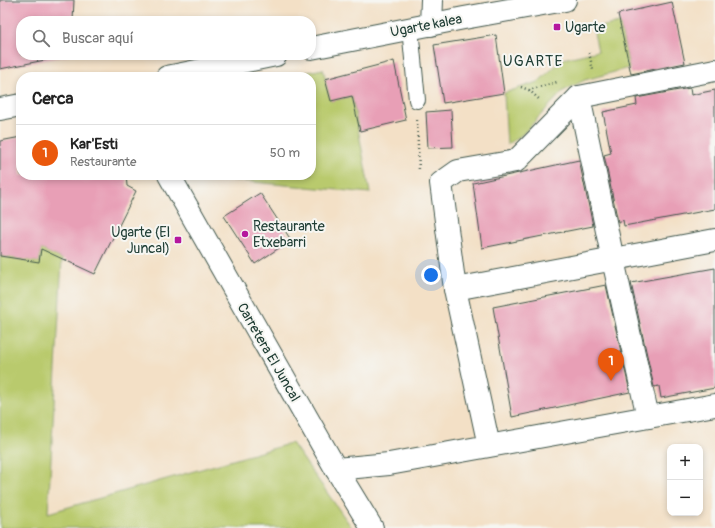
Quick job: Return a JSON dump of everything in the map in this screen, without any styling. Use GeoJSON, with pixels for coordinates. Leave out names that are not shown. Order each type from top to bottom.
{"type":"FeatureCollection","features":[{"type":"Feature","properties":{"kind":"street"},"geometry":{"type":"LineString","coordinates":[[420,26],[432,0]]}},
{"type":"Feature","properties":{"kind":"street","name":"Ugarte kalea"},"geometry":{"type":"LineString","coordinates":[[316,47],[420,26],[566,0]]}},
{"type":"Feature","properties":{"kind":"street"},"geometry":{"type":"LineString","coordinates":[[204,72],[255,60]]}},
{"type":"Feature","properties":{"kind":"street"},"geometry":{"type":"LineString","coordinates":[[489,446],[455,289],[441,183],[458,171],[516,161],[579,96],[715,70]]}},
{"type":"Feature","properties":{"kind":"street"},"geometry":{"type":"LineString","coordinates":[[579,96],[613,260],[648,417]]}},
{"type":"Feature","properties":{"kind":"street"},"geometry":{"type":"LineString","coordinates":[[0,109],[16,106]]}},
{"type":"Feature","properties":{"kind":"street","name":"Carretera El Juncal"},"geometry":{"type":"LineString","coordinates":[[171,180],[336,469],[372,528]]}},
{"type":"Feature","properties":{"kind":"street"},"geometry":{"type":"LineString","coordinates":[[455,289],[715,240]]}},
{"type":"Feature","properties":{"kind":"street"},"geometry":{"type":"LineString","coordinates":[[336,469],[389,464],[715,405]]}},
{"type":"Feature","properties":{"kind":"lane"},"geometry":{"type":"LineString","coordinates":[[417,100],[420,26]]}},
{"type":"Feature","properties":{"kind":"path"},"geometry":{"type":"LineString","coordinates":[[589,53],[594,74]]}},
{"type":"Feature","properties":{"kind":"path"},"geometry":{"type":"LineString","coordinates":[[417,100],[418,160]]}},
{"type":"Feature","properties":{"kind":"green space"},"geometry":{"type":"Polygon","coordinates":[[[620,23],[629,68],[585,80],[563,91],[523,134],[507,145],[504,93],[538,82],[563,59],[598,51],[593,28],[620,23]]]}},
{"type":"Feature","properties":{"kind":"green space"},"geometry":{"type":"Polygon","coordinates":[[[323,69],[331,101],[352,96],[370,193],[232,180],[316,180],[316,72],[308,72],[323,69]]]}},
{"type":"Feature","properties":{"kind":"green space"},"geometry":{"type":"Polygon","coordinates":[[[41,249],[62,259],[48,513],[292,443],[352,528],[0,528],[0,256],[39,262],[41,249]]]}},
{"type":"Feature","properties":{"kind":"building"},"geometry":{"type":"Polygon","coordinates":[[[0,0],[74,0],[73,16],[16,16],[16,60],[45,60],[0,69],[0,0]]]}},
{"type":"Feature","properties":{"kind":"building"},"geometry":{"type":"Polygon","coordinates":[[[672,2],[685,63],[631,74],[618,14],[672,2]]]}},
{"type":"Feature","properties":{"kind":"building"},"geometry":{"type":"Polygon","coordinates":[[[496,35],[504,93],[443,103],[434,45],[496,35]]]}},
{"type":"Feature","properties":{"kind":"building"},"geometry":{"type":"Polygon","coordinates":[[[394,61],[406,120],[360,131],[352,96],[331,101],[325,79],[394,61]]]}},
{"type":"Feature","properties":{"kind":"building"},"geometry":{"type":"Polygon","coordinates":[[[690,88],[691,95],[715,90],[715,209],[624,226],[623,220],[618,222],[604,155],[611,153],[603,112],[637,105],[636,98],[690,88]]]}},
{"type":"Feature","properties":{"kind":"building"},"geometry":{"type":"Polygon","coordinates":[[[451,110],[453,147],[428,148],[426,112],[451,110]]]}},
{"type":"Feature","properties":{"kind":"building"},"geometry":{"type":"Polygon","coordinates":[[[16,138],[16,180],[126,180],[127,186],[136,191],[95,274],[41,249],[39,262],[0,256],[0,141],[16,138]]]}},
{"type":"Feature","properties":{"kind":"building"},"geometry":{"type":"Polygon","coordinates":[[[579,160],[593,226],[482,248],[473,183],[579,160]]]}},
{"type":"Feature","properties":{"kind":"building"},"geometry":{"type":"Polygon","coordinates":[[[260,193],[291,240],[255,264],[224,216],[260,193]]]}},
{"type":"Feature","properties":{"kind":"building"},"geometry":{"type":"Polygon","coordinates":[[[715,268],[715,388],[661,398],[659,386],[654,387],[631,283],[715,268]]]}},
{"type":"Feature","properties":{"kind":"building"},"geometry":{"type":"Polygon","coordinates":[[[606,285],[630,392],[512,417],[493,307],[606,285]]]}},
{"type":"Feature","properties":{"kind":"place","name":"Ugarte"},"geometry":{"type":"Point","coordinates":[557,27]}},
{"type":"Feature","properties":{"kind":"place","name":"Restaurante Etxebarri"},"geometry":{"type":"Point","coordinates":[245,234]}},
{"type":"Feature","properties":{"kind":"place","name":"Ugarte (El Juncal)"},"geometry":{"type":"Point","coordinates":[178,240]}},
{"type":"Feature","properties":{"kind":"place","name":"Kar'Esti"},"geometry":{"type":"Point","coordinates":[611,381]}},
{"type":"Feature","properties":{"kind":"district","name":"UGARTE"},"geometry":{"type":"Point","coordinates":[533,61]}}]}
